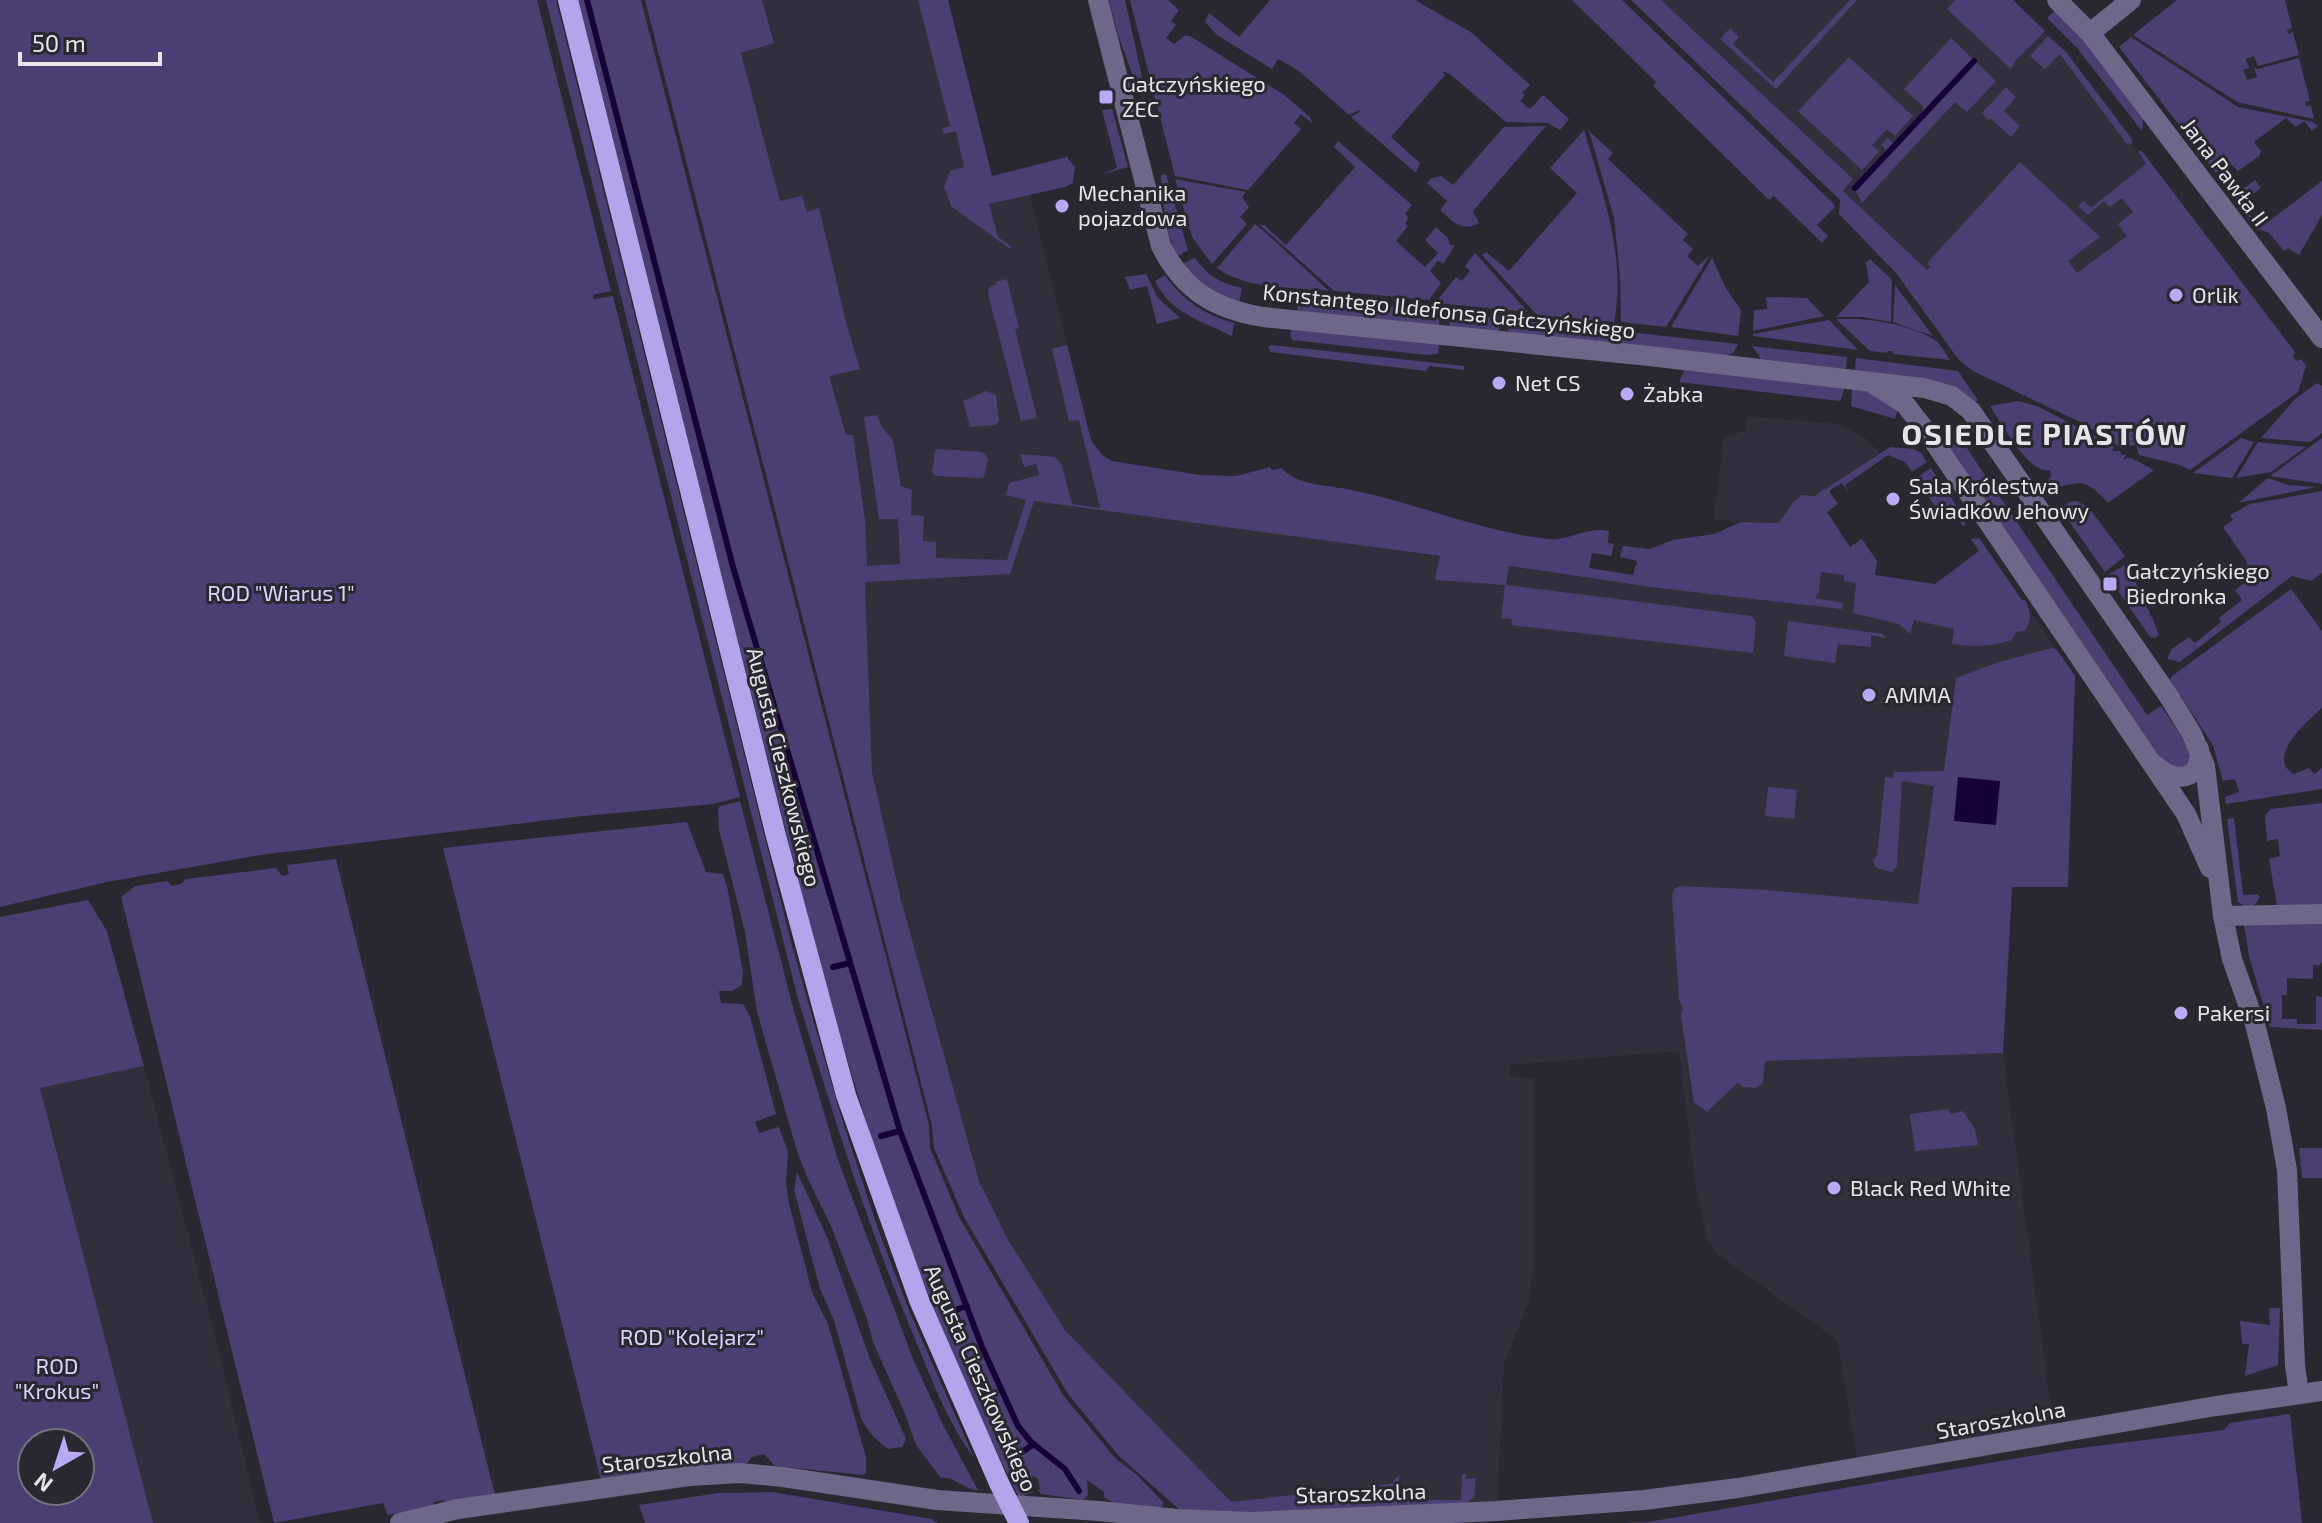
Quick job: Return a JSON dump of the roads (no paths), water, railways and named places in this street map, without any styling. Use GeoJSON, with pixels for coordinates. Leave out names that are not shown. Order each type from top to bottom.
{"type":"FeatureCollection","features":[{"type":"Feature","properties":{"kind":"main road","name":"Augusta Cieszkowskiego"},"geometry":{"type":"LineString","coordinates":[[568,0],[776,836],[846,1095],[919,1300],[1019,1523]]}},
{"type":"Feature","properties":{"kind":"street","name":"Konstantego Ildefonsa Gałczyńskiego"},"geometry":{"type":"LineString","coordinates":[[1098,0],[1161,246],[1171,266],[1201,296],[1241,313],[1263,317],[1649,356],[1939,390],[1971,411],[2168,695],[2199,749],[2208,783],[2223,916],[2232,959],[2262,1050],[2287,1170],[2295,1365],[2299,1394]]}},
{"type":"Feature","properties":{"kind":"street","name":"Jana Pawła II"},"geometry":{"type":"LineString","coordinates":[[2057,0],[2090,33],[2322,338]]}},
{"type":"Feature","properties":{"kind":"street"},"geometry":{"type":"LineString","coordinates":[[2090,33],[2131,0]]}},
{"type":"Feature","properties":{"kind":"street","name":"Konstantego Ildefonsa Gałczyńskiego"},"geometry":{"type":"LineString","coordinates":[[1869,383],[1889,392],[1917,418],[2186,814],[2220,894]]}},
{"type":"Feature","properties":{"kind":"street","name":"Konstantego Ildefonsa Gałczyńskiego"},"geometry":{"type":"LineString","coordinates":[[2147,756],[2165,774],[2178,778],[2189,774],[2197,765],[2199,749]]}},
{"type":"Feature","properties":{"kind":"street"},"geometry":{"type":"LineString","coordinates":[[2223,916],[2322,914]]}},
{"type":"Feature","properties":{"kind":"street","name":"Staroszkolna"},"geometry":{"type":"LineString","coordinates":[[400,1523],[458,1509],[689,1476],[741,1473],[937,1500],[1193,1520],[1250,1522],[1492,1511],[1644,1500],[1738,1488],[2322,1391]]}},
{"type":"Feature","properties":{"kind":"waterway"},"geometry":{"type":"LineString","coordinates":[[587,0],[733,567],[900,1131],[982,1347],[1018,1426],[1031,1442],[1065,1469],[1079,1491]]}},
{"type":"Feature","properties":{"kind":"waterway"},"geometry":{"type":"LineString","coordinates":[[1855,188],[1974,61]]}},
{"type":"Feature","properties":{"kind":"waterway"},"geometry":{"type":"LineString","coordinates":[[833,967],[850,963]]}},
{"type":"Feature","properties":{"kind":"waterway"},"geometry":{"type":"LineString","coordinates":[[881,1136],[900,1131]]}},
{"type":"Feature","properties":{"kind":"waterway"},"geometry":{"type":"LineString","coordinates":[[947,1313],[967,1306]]}},
{"type":"Feature","properties":{"kind":"waterway"},"geometry":{"type":"LineString","coordinates":[[1016,1456],[1034,1444]]}},
{"type":"Feature","properties":{"kind":"place","name":"Gałczyńskiego ZEC"},"geometry":{"type":"Point","coordinates":[1106,97]}},
{"type":"Feature","properties":{"kind":"place","name":"Mechanika pojazdowa"},"geometry":{"type":"Point","coordinates":[1062,206]}},
{"type":"Feature","properties":{"kind":"place","name":"Orlik"},"geometry":{"type":"Point","coordinates":[2176,295]}},
{"type":"Feature","properties":{"kind":"place","name":"Net CS"},"geometry":{"type":"Point","coordinates":[1499,383]}},
{"type":"Feature","properties":{"kind":"place","name":"Żabka"},"geometry":{"type":"Point","coordinates":[1627,394]}},
{"type":"Feature","properties":{"kind":"place","name":"Sala Królestwa Świadków Jehowy"},"geometry":{"type":"Point","coordinates":[1893,499]}},
{"type":"Feature","properties":{"kind":"place","name":"Gałczyńskiego Biedronka"},"geometry":{"type":"Point","coordinates":[2110,584]}},
{"type":"Feature","properties":{"kind":"place","name":"AMMA"},"geometry":{"type":"Point","coordinates":[1869,695]}},
{"type":"Feature","properties":{"kind":"place","name":"Pakersi"},"geometry":{"type":"Point","coordinates":[2181,1013]}},
{"type":"Feature","properties":{"kind":"place","name":"Black Red White"},"geometry":{"type":"Point","coordinates":[1834,1188]}},
{"type":"Feature","properties":{"kind":"district","name":"OSIEDLE PIASTÓW"},"geometry":{"type":"Point","coordinates":[2045,435]}},
{"type":"Feature","properties":{"kind":"park label","name":"ROD \"Wiarus 1\""},"geometry":{"type":"Point","coordinates":[281,593]}},
{"type":"Feature","properties":{"kind":"park label","name":"ROD \"Kolejarz\""},"geometry":{"type":"Point","coordinates":[692,1337]}},
{"type":"Feature","properties":{"kind":"park label","name":"ROD \"Krokus\""},"geometry":{"type":"Point","coordinates":[57,1378]}}]}
